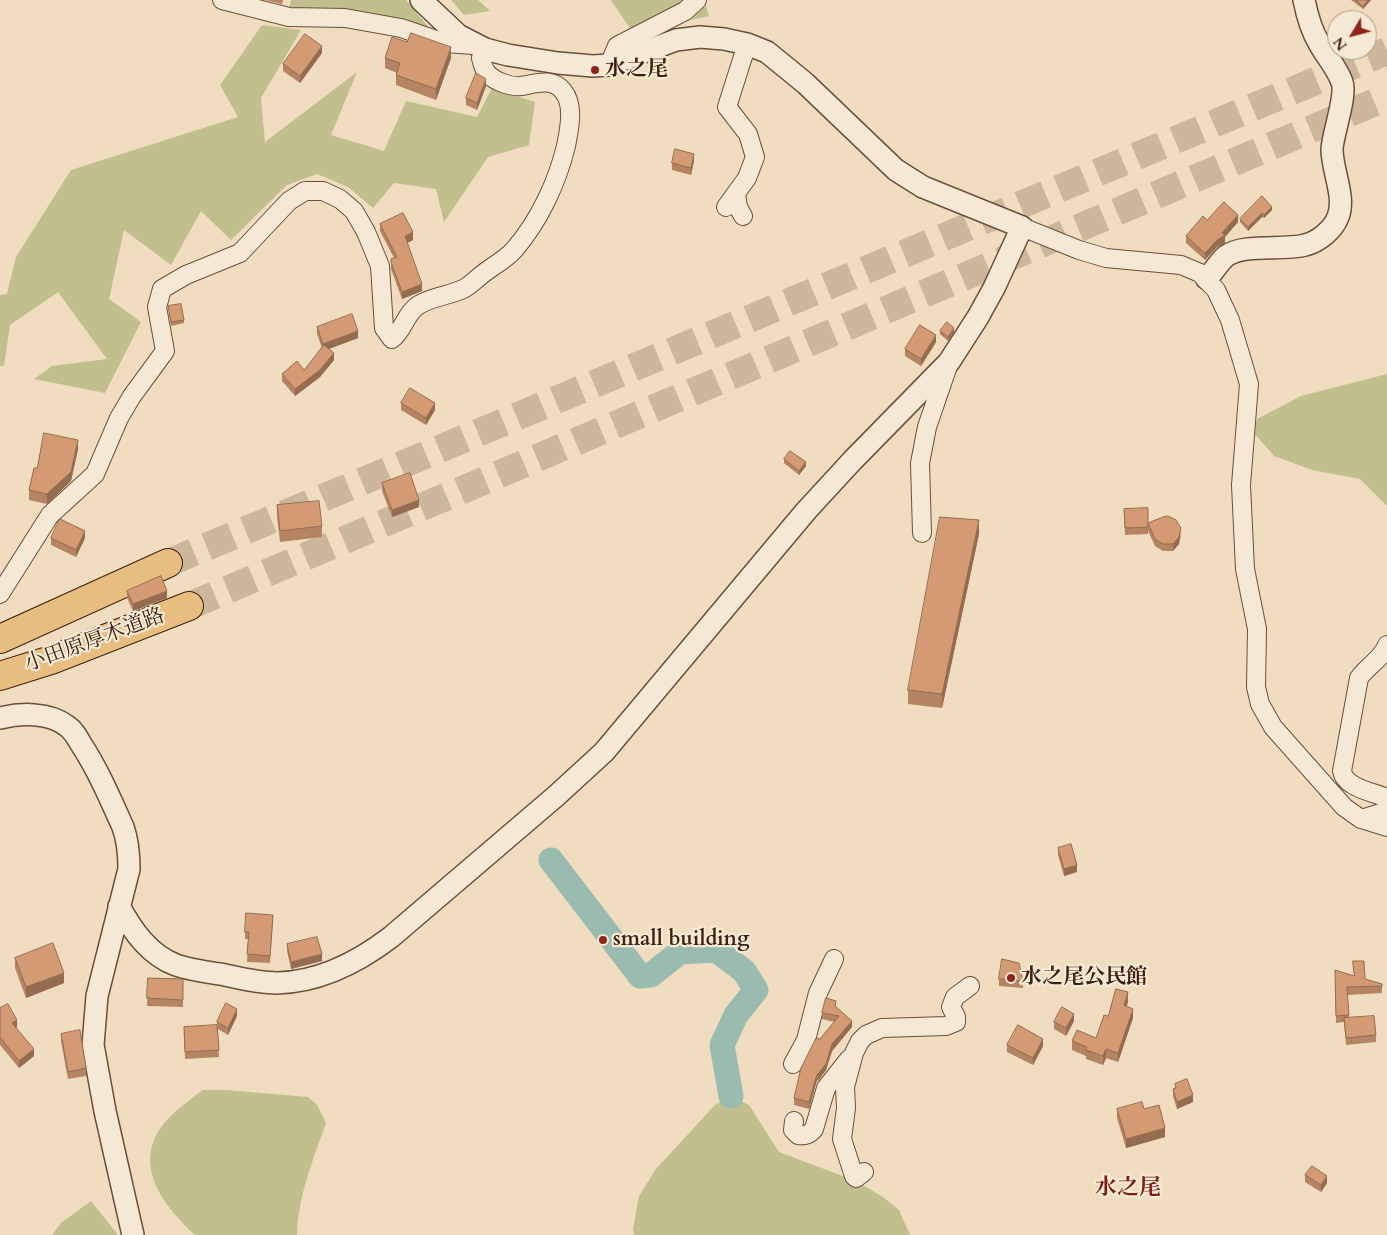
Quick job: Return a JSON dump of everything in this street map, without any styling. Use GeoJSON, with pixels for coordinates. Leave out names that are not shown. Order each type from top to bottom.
{"type":"FeatureCollection","features":[{"type":"Feature","properties":{"kind":"highway","name":"小田原厚木道路"},"geometry":{"type":"LineString","coordinates":[[0,639],[168,563]]}},
{"type":"Feature","properties":{"kind":"highway","name":"小田原厚木道路"},"geometry":{"type":"LineString","coordinates":[[0,676],[51,660],[190,606]]}},
{"type":"Feature","properties":{"kind":"street"},"geometry":{"type":"LineString","coordinates":[[222,0],[289,17],[345,18],[401,28],[445,43],[481,47],[508,55],[558,63],[593,66],[609,65],[676,40],[700,36],[748,44],[767,52],[805,83],[896,170],[923,187],[1092,254],[1124,260],[1181,265],[1200,273],[1216,290],[1227,309],[1249,384],[1241,485],[1245,569],[1257,629],[1256,687],[1263,712],[1273,727],[1344,807],[1361,819],[1387,827]]}},
{"type":"Feature","properties":{"kind":"street"},"geometry":{"type":"LineString","coordinates":[[421,0],[458,35],[481,47]]}},
{"type":"Feature","properties":{"kind":"street"},"geometry":{"type":"LineString","coordinates":[[609,65],[617,46],[685,11],[697,0]]}},
{"type":"Feature","properties":{"kind":"street"},"geometry":{"type":"LineString","coordinates":[[1207,279],[1225,257],[1231,253],[1307,245],[1321,238],[1338,218],[1342,205],[1332,150],[1343,84],[1317,40],[1311,27],[1304,0]]}},
{"type":"Feature","properties":{"kind":"street"},"geometry":{"type":"LineString","coordinates":[[744,216],[731,201],[747,178],[755,158],[748,134],[727,107],[748,44]]}},
{"type":"Feature","properties":{"kind":"street"},"geometry":{"type":"LineString","coordinates":[[0,594],[50,515],[95,474],[119,418],[132,396],[165,351],[157,307],[162,289],[186,275],[240,253],[290,201],[305,192],[323,191],[340,199],[354,211],[366,232],[380,266],[384,328],[392,339],[398,334],[416,307],[437,297],[464,289],[513,251],[531,226],[552,190],[562,163],[568,138],[570,116],[568,100],[563,90],[553,83],[533,82],[522,86],[513,86],[496,79],[486,72],[481,58],[481,47]]}},
{"type":"Feature","properties":{"kind":"street"},"geometry":{"type":"LineString","coordinates":[[119,906],[137,936],[154,952],[174,964],[232,977],[276,983],[301,981],[347,966],[369,954],[391,938],[556,796],[604,752],[806,511],[949,362],[994,288],[1022,226]]}},
{"type":"Feature","properties":{"kind":"street"},"geometry":{"type":"LineString","coordinates":[[922,533],[920,463],[927,427],[949,362]]}},
{"type":"Feature","properties":{"kind":"street"},"geometry":{"type":"LineString","coordinates":[[1387,645],[1380,656],[1367,667],[1359,678],[1342,771],[1344,778],[1349,783],[1387,798]]}},
{"type":"Feature","properties":{"kind":"street"},"geometry":{"type":"LineString","coordinates":[[0,718],[14,714],[29,714],[59,721],[73,731],[94,764],[123,827],[129,848],[129,869],[97,996],[93,1045],[104,1111],[133,1235]]}},
{"type":"Feature","properties":{"kind":"street"},"geometry":{"type":"LineString","coordinates":[[1361,819],[1387,811]]}},
{"type":"Feature","properties":{"kind":"street"},"geometry":{"type":"LineString","coordinates":[[793,1064],[814,1039],[818,993],[834,959]]}},
{"type":"Feature","properties":{"kind":"street"},"geometry":{"type":"LineString","coordinates":[[864,1172],[856,1178],[854,1176],[842,1139],[846,1108],[845,1087],[854,1053],[860,1041],[866,1035],[882,1028],[946,1026],[956,1022],[956,1017],[951,1007],[955,996],[970,986]]}},
{"type":"Feature","properties":{"kind":"street"},"geometry":{"type":"LineString","coordinates":[[794,1121],[793,1130],[798,1135],[810,1134],[814,1129],[826,1088],[854,1053]]}},
{"type":"Feature","properties":{"kind":"shaded area"},"geometry":{"type":"Polygon","coordinates":[[[291,0],[406,0],[430,29],[289,9],[291,0]]]}},
{"type":"Feature","properties":{"kind":"shaded area"},"geometry":{"type":"Polygon","coordinates":[[[451,0],[478,0],[490,11],[464,15],[451,0]]]}},
{"type":"Feature","properties":{"kind":"shaded area"},"geometry":{"type":"Polygon","coordinates":[[[611,0],[704,0],[709,16],[673,24],[637,39],[611,0]]]}},
{"type":"Feature","properties":{"kind":"shaded area"},"geometry":{"type":"Polygon","coordinates":[[[262,25],[301,30],[261,98],[265,142],[357,72],[331,135],[384,151],[406,101],[477,117],[492,88],[535,102],[529,145],[488,157],[444,222],[436,189],[394,183],[373,208],[348,187],[317,174],[287,185],[231,240],[201,211],[171,265],[124,230],[109,299],[141,322],[105,393],[34,379],[52,366],[107,359],[58,292],[10,325],[4,366],[0,366],[0,295],[7,294],[16,257],[71,170],[238,117],[220,85],[262,25]]]}},
{"type":"Feature","properties":{"kind":"shaded area"},"geometry":{"type":"Polygon","coordinates":[[[1387,374],[1387,506],[1360,479],[1312,470],[1274,456],[1253,432],[1257,419],[1301,396],[1387,374]]]}},
{"type":"Feature","properties":{"kind":"shaded area"},"geometry":{"type":"Polygon","coordinates":[[[203,1090],[226,1090],[308,1097],[317,1105],[326,1123],[303,1192],[297,1235],[195,1235],[184,1225],[165,1201],[152,1175],[150,1161],[152,1147],[158,1132],[167,1120],[203,1090]]]}},
{"type":"Feature","properties":{"kind":"shaded area"},"geometry":{"type":"Polygon","coordinates":[[[731,1096],[749,1105],[779,1152],[856,1181],[883,1197],[899,1210],[910,1235],[634,1235],[633,1229],[639,1196],[656,1169],[715,1105],[731,1096]]]}},
{"type":"Feature","properties":{"kind":"shaded area"},"geometry":{"type":"Polygon","coordinates":[[[91,1201],[118,1235],[52,1235],[61,1223],[91,1201]]]}},
{"type":"Feature","properties":{"kind":"building"},"geometry":{"type":"Polygon","coordinates":[[[1356,0],[1368,0],[1363,6],[1356,0]]]}},
{"type":"Feature","properties":{"kind":"building"},"geometry":{"type":"Polygon","coordinates":[[[411,33],[451,47],[436,89],[396,75],[400,63],[385,58],[392,37],[407,42],[411,33]]]}},
{"type":"Feature","properties":{"kind":"building"},"geometry":{"type":"Polygon","coordinates":[[[305,34],[322,46],[300,76],[283,64],[305,34]]]}},
{"type":"Feature","properties":{"kind":"building"},"geometry":{"type":"Polygon","coordinates":[[[476,73],[486,79],[477,103],[466,98],[476,73]]]}},
{"type":"Feature","properties":{"kind":"building"},"geometry":{"type":"Polygon","coordinates":[[[675,149],[694,154],[691,168],[672,163],[675,149]]]}},
{"type":"Feature","properties":{"kind":"building"},"geometry":{"type":"Polygon","coordinates":[[[1262,196],[1272,207],[1264,215],[1262,213],[1248,227],[1240,219],[1262,196]]]}},
{"type":"Feature","properties":{"kind":"building"},"geometry":{"type":"Polygon","coordinates":[[[1224,202],[1238,215],[1222,233],[1225,235],[1217,240],[1205,253],[1186,236],[1203,216],[1207,220],[1224,202]]]}},
{"type":"Feature","properties":{"kind":"building"},"geometry":{"type":"Polygon","coordinates":[[[403,213],[413,232],[405,236],[422,284],[402,292],[391,262],[391,259],[397,257],[380,224],[403,213]]]}},
{"type":"Feature","properties":{"kind":"building"},"geometry":{"type":"Polygon","coordinates":[[[181,304],[184,320],[171,322],[168,306],[181,304]]]}},
{"type":"Feature","properties":{"kind":"building"},"geometry":{"type":"Polygon","coordinates":[[[352,314],[358,331],[323,344],[317,327],[352,314]]]}},
{"type":"Feature","properties":{"kind":"building"},"geometry":{"type":"Polygon","coordinates":[[[947,322],[954,328],[948,337],[940,331],[947,322]]]}},
{"type":"Feature","properties":{"kind":"building"},"geometry":{"type":"Polygon","coordinates":[[[920,325],[936,335],[921,359],[905,349],[920,325]]]}},
{"type":"Feature","properties":{"kind":"building"},"geometry":{"type":"Polygon","coordinates":[[[324,345],[334,353],[320,370],[295,389],[282,374],[297,361],[304,370],[324,345]]]}},
{"type":"Feature","properties":{"kind":"building"},"geometry":{"type":"Polygon","coordinates":[[[410,388],[435,403],[426,418],[401,403],[410,388]]]}},
{"type":"Feature","properties":{"kind":"building"},"geometry":{"type":"Polygon","coordinates":[[[44,433],[78,440],[71,472],[47,494],[29,490],[34,468],[37,468],[44,433]]]}},
{"type":"Feature","properties":{"kind":"building"},"geometry":{"type":"Polygon","coordinates":[[[790,451],[806,462],[799,471],[784,459],[790,451]]]}},
{"type":"Feature","properties":{"kind":"building"},"geometry":{"type":"Polygon","coordinates":[[[410,473],[419,500],[392,510],[382,483],[410,473]]]}},
{"type":"Feature","properties":{"kind":"building"},"geometry":{"type":"Polygon","coordinates":[[[319,501],[322,526],[280,531],[277,505],[319,501]]]}},
{"type":"Feature","properties":{"kind":"building"},"geometry":{"type":"Polygon","coordinates":[[[1148,508],[1148,527],[1125,528],[1124,509],[1148,508]]]}},
{"type":"Feature","properties":{"kind":"building"},"geometry":{"type":"Polygon","coordinates":[[[1168,516],[1176,520],[1181,528],[1179,537],[1173,544],[1163,544],[1155,539],[1148,523],[1168,516]]]}},
{"type":"Feature","properties":{"kind":"building"},"geometry":{"type":"Polygon","coordinates":[[[940,517],[979,520],[942,694],[908,690],[940,517]]]}},
{"type":"Feature","properties":{"kind":"building"},"geometry":{"type":"Polygon","coordinates":[[[60,519],[85,531],[76,550],[51,538],[60,519]]]}},
{"type":"Feature","properties":{"kind":"building"},"geometry":{"type":"Polygon","coordinates":[[[161,576],[167,591],[133,604],[127,591],[161,576]]]}},
{"type":"Feature","properties":{"kind":"building"},"geometry":{"type":"Polygon","coordinates":[[[1071,844],[1077,865],[1064,869],[1058,848],[1071,844]]]}},
{"type":"Feature","properties":{"kind":"building"},"geometry":{"type":"Polygon","coordinates":[[[246,913],[273,915],[270,956],[247,954],[249,932],[245,932],[246,913]]]}},
{"type":"Feature","properties":{"kind":"building"},"geometry":{"type":"Polygon","coordinates":[[[317,937],[322,954],[291,962],[287,944],[317,937]]]}},
{"type":"Feature","properties":{"kind":"building"},"geometry":{"type":"Polygon","coordinates":[[[53,943],[64,973],[26,987],[15,958],[53,943]]]}},
{"type":"Feature","properties":{"kind":"building"},"geometry":{"type":"Polygon","coordinates":[[[1002,959],[1019,963],[1023,981],[999,979],[1002,959]]]}},
{"type":"Feature","properties":{"kind":"building"},"geometry":{"type":"Polygon","coordinates":[[[1353,961],[1364,961],[1365,979],[1382,984],[1382,986],[1347,987],[1349,1015],[1336,1016],[1335,970],[1354,976],[1353,961]]]}},
{"type":"Feature","properties":{"kind":"building"},"geometry":{"type":"Polygon","coordinates":[[[148,978],[183,979],[183,1000],[147,998],[148,978]]]}},
{"type":"Feature","properties":{"kind":"building"},"geometry":{"type":"Polygon","coordinates":[[[1116,989],[1128,992],[1124,1005],[1133,1009],[1118,1053],[1106,1049],[1103,1056],[1086,1050],[1087,1047],[1072,1041],[1077,1030],[1096,1038],[1104,1015],[1108,1016],[1116,989]]]}},
{"type":"Feature","properties":{"kind":"building"},"geometry":{"type":"Polygon","coordinates":[[[826,998],[836,1001],[835,1006],[852,1021],[832,1044],[826,1064],[817,1074],[809,1102],[794,1098],[801,1068],[816,1038],[820,1039],[839,1016],[822,1013],[826,998]]]}},
{"type":"Feature","properties":{"kind":"building"},"geometry":{"type":"Polygon","coordinates":[[[226,1003],[237,1009],[228,1028],[217,1022],[226,1003]]]}},
{"type":"Feature","properties":{"kind":"building"},"geometry":{"type":"Polygon","coordinates":[[[8,1004],[17,1020],[12,1023],[34,1049],[19,1061],[0,1037],[0,1008],[8,1004]]]}},
{"type":"Feature","properties":{"kind":"building"},"geometry":{"type":"Polygon","coordinates":[[[1062,1007],[1074,1014],[1066,1028],[1054,1022],[1062,1007]]]}},
{"type":"Feature","properties":{"kind":"building"},"geometry":{"type":"Polygon","coordinates":[[[1374,1016],[1376,1035],[1346,1038],[1344,1018],[1374,1016]]]}},
{"type":"Feature","properties":{"kind":"building"},"geometry":{"type":"Polygon","coordinates":[[[217,1025],[219,1050],[185,1052],[184,1027],[217,1025]]]}},
{"type":"Feature","properties":{"kind":"building"},"geometry":{"type":"Polygon","coordinates":[[[1018,1025],[1043,1039],[1033,1058],[1007,1045],[1018,1025]]]}},
{"type":"Feature","properties":{"kind":"building"},"geometry":{"type":"Polygon","coordinates":[[[80,1030],[86,1068],[68,1072],[61,1034],[80,1030]]]}},
{"type":"Feature","properties":{"kind":"building"},"geometry":{"type":"Polygon","coordinates":[[[1187,1079],[1193,1095],[1177,1102],[1173,1089],[1176,1088],[1175,1084],[1187,1079]]]}},
{"type":"Feature","properties":{"kind":"building"},"geometry":{"type":"Polygon","coordinates":[[[1142,1102],[1144,1109],[1159,1105],[1165,1128],[1126,1139],[1117,1109],[1142,1102]]]}},
{"type":"Feature","properties":{"kind":"building"},"geometry":{"type":"Polygon","coordinates":[[[1312,1166],[1327,1176],[1321,1185],[1305,1175],[1312,1166]]]}},
{"type":"Feature","properties":{"kind":"waterway"},"geometry":{"type":"LineString","coordinates":[[551,860],[640,976],[651,975],[680,952],[716,950],[744,971],[756,990],[736,1015],[722,1045],[731,1096]]}},
{"type":"Feature","properties":{"kind":"tunnel"},"geometry":{"type":"LineString","coordinates":[[168,563],[1387,51]]}},
{"type":"Feature","properties":{"kind":"tunnel"},"geometry":{"type":"LineString","coordinates":[[189,606],[1387,97]]}},
{"type":"Feature","properties":{"kind":"place","name":"水之尾"},"geometry":{"type":"Point","coordinates":[595,70]}},
{"type":"Feature","properties":{"kind":"place","name":"small building"},"geometry":{"type":"Point","coordinates":[603,940]}},
{"type":"Feature","properties":{"kind":"place","name":"水之尾公民館"},"geometry":{"type":"Point","coordinates":[1011,978]}},
{"type":"Feature","properties":{"kind":"district","name":"水之尾"},"geometry":{"type":"Point","coordinates":[1128,1189]}}]}
